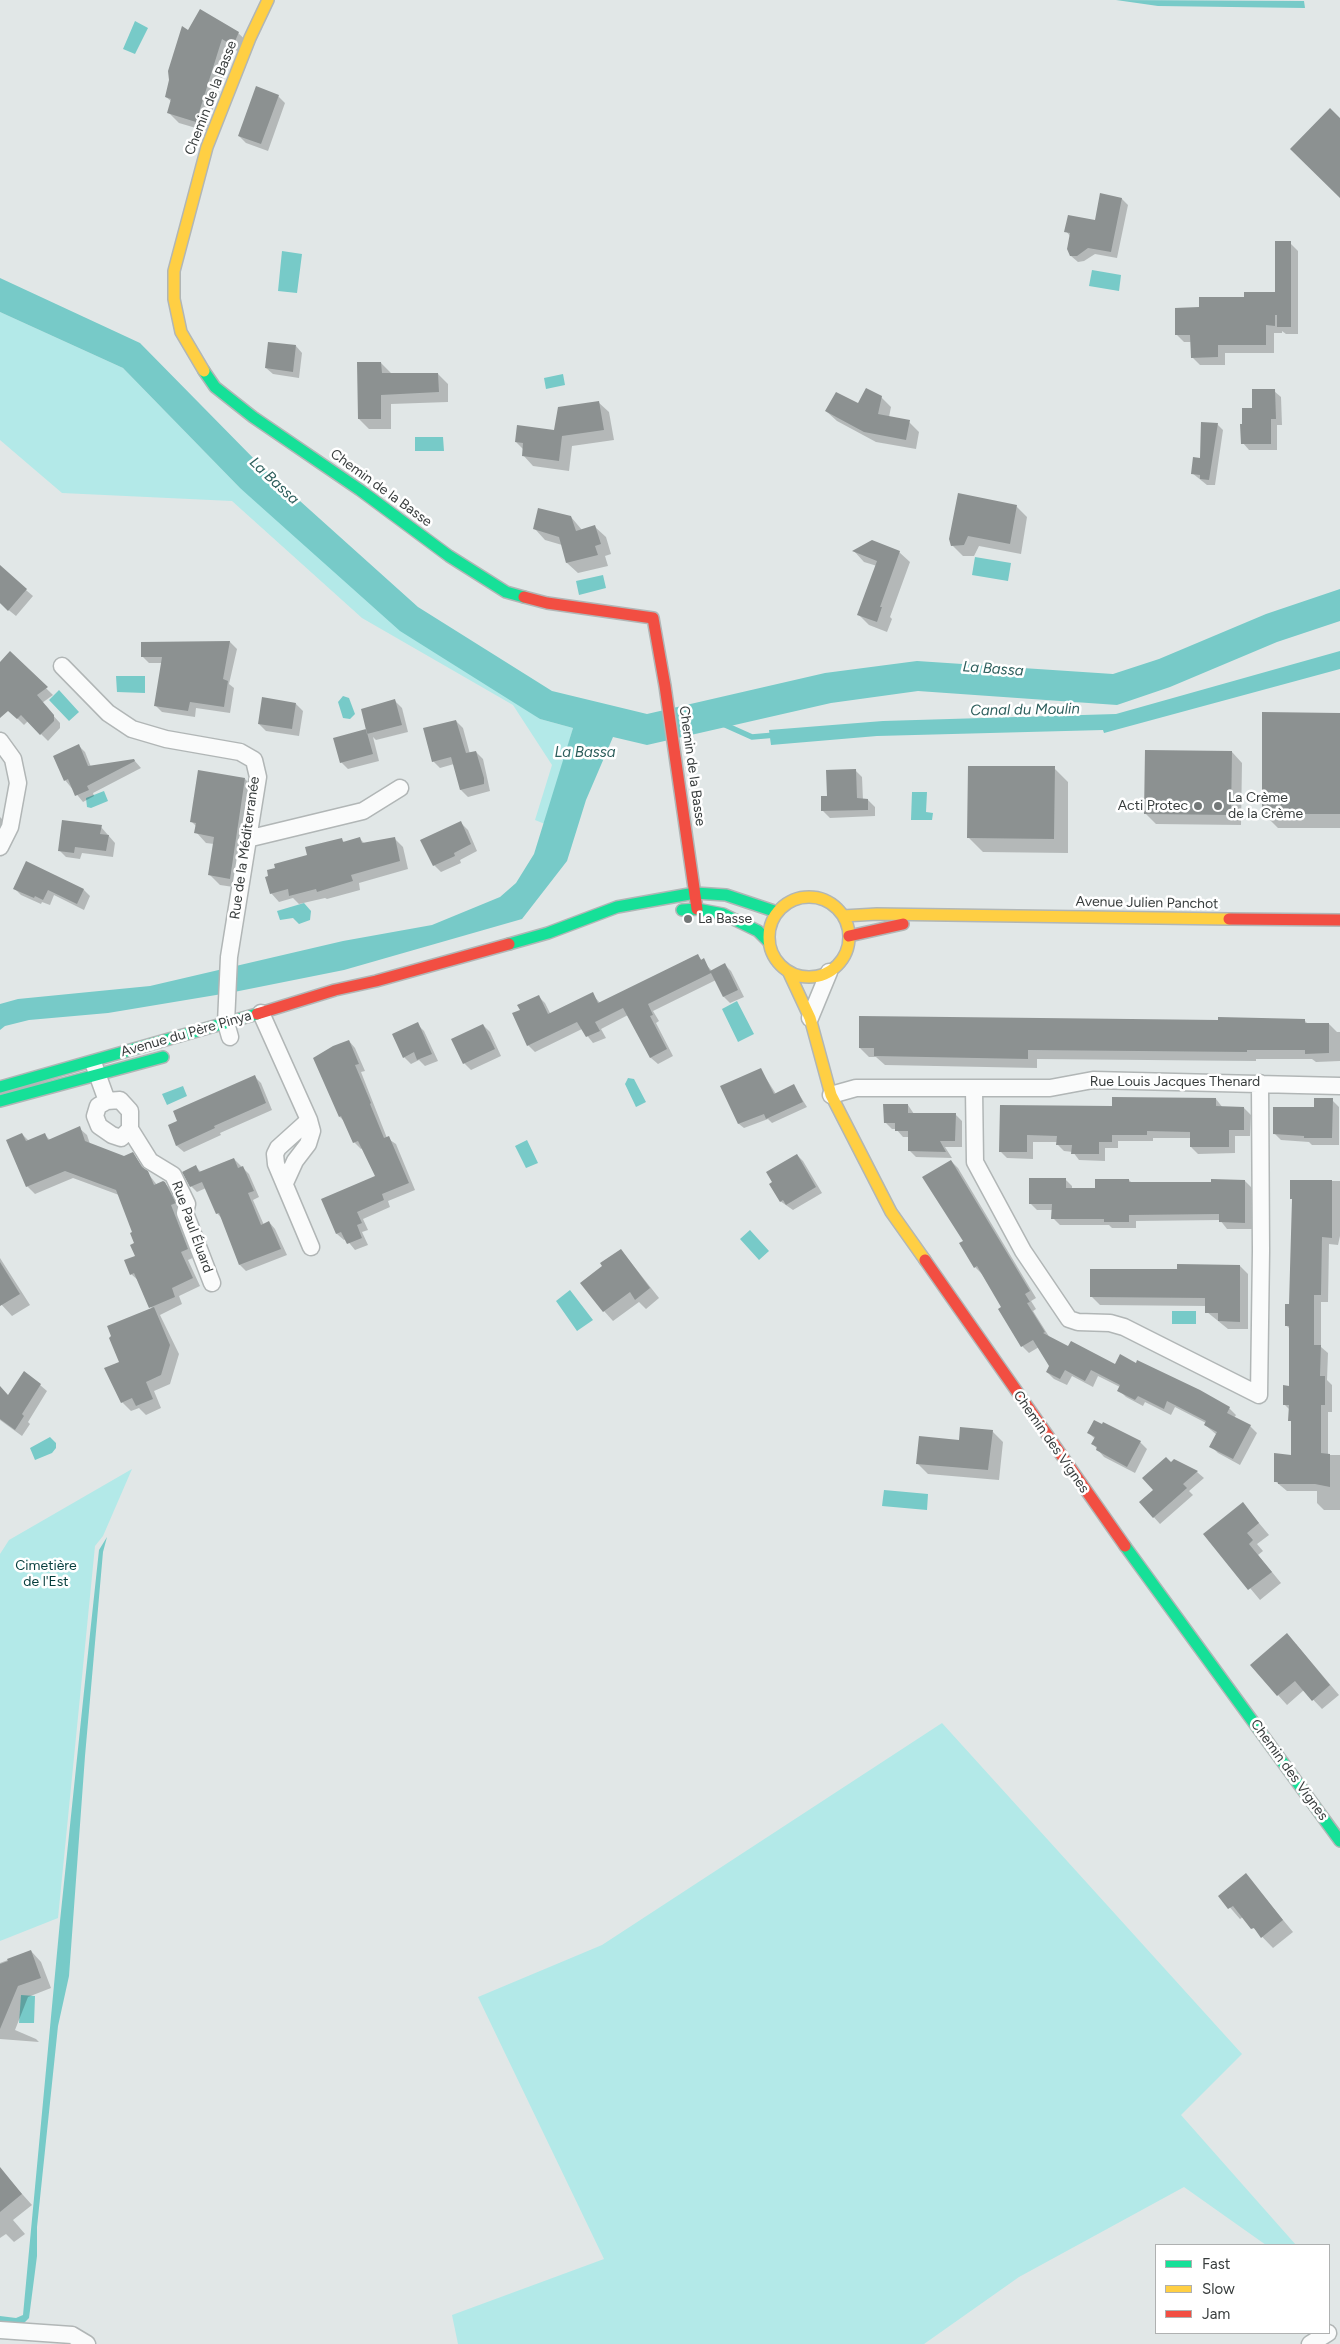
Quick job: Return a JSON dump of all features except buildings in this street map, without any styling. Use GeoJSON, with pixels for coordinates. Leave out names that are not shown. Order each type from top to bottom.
{"type":"FeatureCollection","features":[{"type":"Feature","properties":{"kind":"street","name":"Chemin de la Basse"},"geometry":{"type":"LineString","coordinates":[[268,0],[250,38],[207,146],[174,271],[174,299],[181,332],[195,359],[215,386],[253,417],[360,490],[449,556],[506,592],[547,603],[653,618],[665,686],[697,909]]}},
{"type":"Feature","properties":{"kind":"street","name":"Rue de la Méditerranée"},"geometry":{"type":"LineString","coordinates":[[62,666],[108,713],[132,728],[166,739],[240,752],[254,760],[258,777],[229,957],[228,1028]]}},
{"type":"Feature","properties":{"kind":"street"},"geometry":{"type":"LineString","coordinates":[[0,741],[13,759],[18,783],[10,827],[0,847]]}},
{"type":"Feature","properties":{"kind":"street"},"geometry":{"type":"LineString","coordinates":[[248,839],[363,811],[400,788]]}},
{"type":"Feature","properties":{"kind":"street","name":"Avenue du Père Pinya"},"geometry":{"type":"LineString","coordinates":[[0,1101],[95,1068],[228,1028],[265,1023],[335,990],[376,981],[548,933],[617,907],[695,893],[726,895],[777,912]]}},
{"type":"Feature","properties":{"kind":"street"},"geometry":{"type":"LineString","coordinates":[[768,941],[769,930],[777,912],[787,903],[798,898],[811,897],[824,900],[835,907],[843,916],[849,936],[844,957],[829,972],[810,1018]]}},
{"type":"Feature","properties":{"kind":"street"},"geometry":{"type":"LineString","coordinates":[[669,912],[697,909],[722,914],[758,931],[768,941],[775,959],[789,973],[802,977],[816,977],[829,972]]}},
{"type":"Feature","properties":{"kind":"street","name":"Avenue Julien Panchot"},"geometry":{"type":"LineString","coordinates":[[843,916],[878,914],[1340,920]]}},
{"type":"Feature","properties":{"kind":"street","name":"Avenue Julien Panchot"},"geometry":{"type":"LineString","coordinates":[[849,936],[881,928],[953,916]]}},
{"type":"Feature","properties":{"kind":"street","name":"Avenue du Père Pinya"},"geometry":{"type":"LineString","coordinates":[[548,933],[613,921]]}},
{"type":"Feature","properties":{"kind":"street","name":"Chemin des Vignes"},"geometry":{"type":"LineString","coordinates":[[789,973],[810,1018],[831,1095],[891,1212],[1088,1496],[1340,1841]]}},
{"type":"Feature","properties":{"kind":"street","name":"Avenue du Père Pinya"},"geometry":{"type":"LineString","coordinates":[[302,1012],[376,981]]}},
{"type":"Feature","properties":{"kind":"street"},"geometry":{"type":"LineString","coordinates":[[265,1023],[309,1120],[278,1148],[275,1154],[276,1164],[311,1247]]}},
{"type":"Feature","properties":{"kind":"street","name":"Avenue du Père Pinya"},"geometry":{"type":"LineString","coordinates":[[0,1086],[173,1054]]}},
{"type":"Feature","properties":{"kind":"street"},"geometry":{"type":"LineString","coordinates":[[95,1068],[107,1101]]}},
{"type":"Feature","properties":{"kind":"street","name":"Rue Louis Jacques Thenard"},"geometry":{"type":"LineString","coordinates":[[831,1095],[856,1088],[1050,1088],[1093,1080],[1340,1086]]}},
{"type":"Feature","properties":{"kind":"street"},"geometry":{"type":"LineString","coordinates":[[974,1088],[974,1162],[1024,1250],[1069,1319],[1078,1322],[1110,1323],[1124,1327],[1259,1395],[1261,1251],[1260,1083]]}},
{"type":"Feature","properties":{"kind":"street"},"geometry":{"type":"LineString","coordinates":[[120,1100],[130,1110],[130,1129],[121,1138],[112,1135],[99,1126],[95,1116],[98,1106],[107,1101],[120,1100]]}},
{"type":"Feature","properties":{"kind":"street","name":"Rue Paul Éluard"},"geometry":{"type":"LineString","coordinates":[[130,1129],[150,1161],[173,1175],[187,1204],[185,1213],[212,1282]]}},
{"type":"Feature","properties":{"kind":"street"},"geometry":{"type":"LineString","coordinates":[[0,2330],[72,2336],[88,2344]]}},
{"type":"Feature","properties":{"kind":"street"},"geometry":{"type":"LineString","coordinates":[[1310,2344],[1325,2334]]}},
{"type":"Feature","properties":{"kind":"green space"},"geometry":{"type":"Polygon","coordinates":[[[0,312],[123,368],[240,488],[540,719],[573,728],[545,824],[535,820],[552,765],[513,705],[362,618],[232,501],[62,493],[0,440],[0,312]]]}},
{"type":"Feature","properties":{"kind":"green space","name":"Cimetière de l'Est"},"geometry":{"type":"Polygon","coordinates":[[[132,1469],[103,1536],[95,1546],[58,1918],[0,1941],[0,1554],[9,1540],[132,1469]]]}},
{"type":"Feature","properties":{"kind":"green space"},"geometry":{"type":"Polygon","coordinates":[[[942,1723],[1242,2054],[1181,2115],[1295,2244],[1265,2244],[1184,2187],[1019,2277],[924,2344],[458,2344],[452,2315],[604,2259],[478,1997],[602,1945],[942,1723]]]}},
{"type":"Feature","properties":{"kind":"water"},"geometry":{"type":"Polygon","coordinates":[[[1116,0],[1304,1],[1305,8],[1158,6],[1116,0]]]}},
{"type":"Feature","properties":{"kind":"water"},"geometry":{"type":"Polygon","coordinates":[[[135,21],[148,28],[135,54],[123,49],[135,21]]]}},
{"type":"Feature","properties":{"kind":"water"},"geometry":{"type":"Polygon","coordinates":[[[282,251],[302,254],[297,293],[278,291],[282,251]]]}},
{"type":"Feature","properties":{"kind":"water"},"geometry":{"type":"Polygon","coordinates":[[[1092,270],[1121,275],[1119,291],[1089,286],[1092,270]]]}},
{"type":"Feature","properties":{"kind":"water","name":"La Bassa"},"geometry":{"type":"Polygon","coordinates":[[[0,278],[140,343],[261,466],[418,607],[552,691],[647,714],[825,673],[917,661],[1113,674],[1159,659],[1266,614],[1340,589],[1340,621],[1277,642],[1170,687],[1117,705],[918,691],[831,703],[647,745],[613,737],[586,800],[567,861],[522,919],[344,970],[234,992],[108,1013],[29,1020],[5,1026],[0,1030],[0,1004],[18,999],[150,986],[343,941],[432,925],[500,897],[516,883],[534,854],[573,728],[540,719],[400,631],[240,488],[123,368],[0,312],[0,278]]]}},
{"type":"Feature","properties":{"kind":"water"},"geometry":{"type":"Polygon","coordinates":[[[563,374],[565,385],[546,389],[544,378],[563,374]]]}},
{"type":"Feature","properties":{"kind":"water"},"geometry":{"type":"Polygon","coordinates":[[[415,437],[443,437],[444,451],[415,451],[415,437]]]}},
{"type":"Feature","properties":{"kind":"water"},"geometry":{"type":"Polygon","coordinates":[[[975,557],[1011,563],[1008,581],[972,575],[975,557]]]}},
{"type":"Feature","properties":{"kind":"water"},"geometry":{"type":"Polygon","coordinates":[[[603,575],[606,588],[579,595],[576,581],[603,575]]]}},
{"type":"Feature","properties":{"kind":"water"},"geometry":{"type":"Polygon","coordinates":[[[1340,651],[1340,669],[1104,733],[1103,730],[877,736],[771,745],[769,730],[883,721],[1116,714],[1340,651]]]}},
{"type":"Feature","properties":{"kind":"water"},"geometry":{"type":"Polygon","coordinates":[[[116,676],[145,676],[145,693],[117,692],[116,676]]]}},
{"type":"Feature","properties":{"kind":"water"},"geometry":{"type":"Polygon","coordinates":[[[59,690],[79,712],[69,721],[49,700],[59,690]]]}},
{"type":"Feature","properties":{"kind":"water"},"geometry":{"type":"Polygon","coordinates":[[[343,696],[349,698],[355,714],[350,719],[343,718],[338,702],[343,696]]]}},
{"type":"Feature","properties":{"kind":"water"},"geometry":{"type":"Polygon","coordinates":[[[104,791],[108,801],[91,808],[87,807],[86,798],[104,791]]]}},
{"type":"Feature","properties":{"kind":"water"},"geometry":{"type":"Polygon","coordinates":[[[912,792],[927,792],[926,812],[933,813],[932,820],[911,820],[912,792]]]}},
{"type":"Feature","properties":{"kind":"water"},"geometry":{"type":"Polygon","coordinates":[[[304,903],[311,911],[310,920],[299,924],[293,918],[280,920],[277,911],[304,903]]]}},
{"type":"Feature","properties":{"kind":"water"},"geometry":{"type":"Polygon","coordinates":[[[737,1001],[754,1034],[738,1042],[722,1009],[737,1001]]]}},
{"type":"Feature","properties":{"kind":"water"},"geometry":{"type":"Polygon","coordinates":[[[628,1078],[634,1079],[646,1102],[636,1107],[625,1084],[628,1078]]]}},
{"type":"Feature","properties":{"kind":"water"},"geometry":{"type":"Polygon","coordinates":[[[183,1086],[187,1096],[167,1105],[162,1094],[183,1086]]]}},
{"type":"Feature","properties":{"kind":"water"},"geometry":{"type":"Polygon","coordinates":[[[527,1140],[538,1163],[526,1168],[515,1146],[527,1140]]]}},
{"type":"Feature","properties":{"kind":"water"},"geometry":{"type":"Polygon","coordinates":[[[750,1230],[769,1251],[759,1260],[740,1239],[750,1230]]]}},
{"type":"Feature","properties":{"kind":"water"},"geometry":{"type":"Polygon","coordinates":[[[570,1290],[593,1320],[577,1331],[556,1301],[570,1290]]]}},
{"type":"Feature","properties":{"kind":"water"},"geometry":{"type":"Polygon","coordinates":[[[1172,1311],[1196,1311],[1196,1324],[1172,1324],[1172,1311]]]}},
{"type":"Feature","properties":{"kind":"water"},"geometry":{"type":"Polygon","coordinates":[[[50,1437],[56,1443],[56,1448],[52,1453],[35,1460],[30,1448],[50,1437]]]}},
{"type":"Feature","properties":{"kind":"water"},"geometry":{"type":"Polygon","coordinates":[[[884,1490],[928,1494],[927,1510],[882,1506],[884,1490]]]}},
{"type":"Feature","properties":{"kind":"water"},"geometry":{"type":"Polygon","coordinates":[[[107,1537],[103,1552],[85,1756],[69,1976],[58,2026],[37,2227],[37,2256],[29,2318],[24,2323],[0,2322],[0,2316],[16,2318],[23,2315],[60,1921],[99,1550],[107,1537]]]}},
{"type":"Feature","properties":{"kind":"water"},"geometry":{"type":"Polygon","coordinates":[[[21,1995],[35,1996],[34,2023],[19,2023],[21,1995]]]}},
{"type":"Feature","properties":{"kind":"waterway","name":"Canal du Moulin"},"geometry":{"type":"LineString","coordinates":[[723,724],[752,737],[775,735]]}},
{"type":"Feature","properties":{"kind":"traffic: fast"},"geometry":{"type":"LineString","coordinates":[[204,371],[215,387],[253,417],[360,490],[449,556],[506,592],[524,597]]}},
{"type":"Feature","properties":{"kind":"traffic: fast"},"geometry":{"type":"LineString","coordinates":[[509,944],[548,933],[617,907],[695,893],[726,895],[777,912]]}},
{"type":"Feature","properties":{"kind":"traffic: fast"},"geometry":{"type":"LineString","coordinates":[[682,910],[697,909],[723,914],[758,931],[768,941]]}},
{"type":"Feature","properties":{"kind":"traffic: fast"},"geometry":{"type":"LineString","coordinates":[[0,1087],[257,1014]]}},
{"type":"Feature","properties":{"kind":"traffic: fast"},"geometry":{"type":"LineString","coordinates":[[0,1101],[163,1057]]}},
{"type":"Feature","properties":{"kind":"traffic: fast"},"geometry":{"type":"LineString","coordinates":[[1125,1546],[1340,1841]]}},
{"type":"Feature","properties":{"kind":"traffic: slow"},"geometry":{"type":"LineString","coordinates":[[204,371],[181,332],[174,299],[174,271],[207,147],[250,38],[268,0]]}},
{"type":"Feature","properties":{"kind":"traffic: slow"},"geometry":{"type":"LineString","coordinates":[[809,897],[824,900],[837,909],[846,922],[849,937],[846,952],[837,965],[824,974],[809,977],[794,974],[781,965],[772,952],[769,937],[772,922],[781,909],[794,900],[809,897]]}},
{"type":"Feature","properties":{"kind":"traffic: slow"},"geometry":{"type":"LineString","coordinates":[[843,916],[877,914],[1229,919]]}},
{"type":"Feature","properties":{"kind":"traffic: slow"},"geometry":{"type":"LineString","coordinates":[[789,973],[810,1018],[831,1095],[891,1212],[925,1260]]}},
{"type":"Feature","properties":{"kind":"traffic: jam"},"geometry":{"type":"LineString","coordinates":[[524,597],[547,603],[653,618],[665,686],[697,909]]}},
{"type":"Feature","properties":{"kind":"traffic: jam"},"geometry":{"type":"LineString","coordinates":[[1229,919],[1340,920]]}},
{"type":"Feature","properties":{"kind":"traffic: jam"},"geometry":{"type":"LineString","coordinates":[[849,936],[903,924]]}},
{"type":"Feature","properties":{"kind":"traffic: jam"},"geometry":{"type":"LineString","coordinates":[[257,1014],[335,990],[376,981],[509,944]]}},
{"type":"Feature","properties":{"kind":"traffic: jam"},"geometry":{"type":"LineString","coordinates":[[925,1260],[1125,1546]]}},
{"type":"Feature","properties":{"kind":"place","name":"Acti Protec"},"geometry":{"type":"Point","coordinates":[1198,806]}},
{"type":"Feature","properties":{"kind":"place","name":"La Crème de la Crème"},"geometry":{"type":"Point","coordinates":[1218,806]}},
{"type":"Feature","properties":{"kind":"place","name":"La Basse"},"geometry":{"type":"Point","coordinates":[688,919]}}]}
